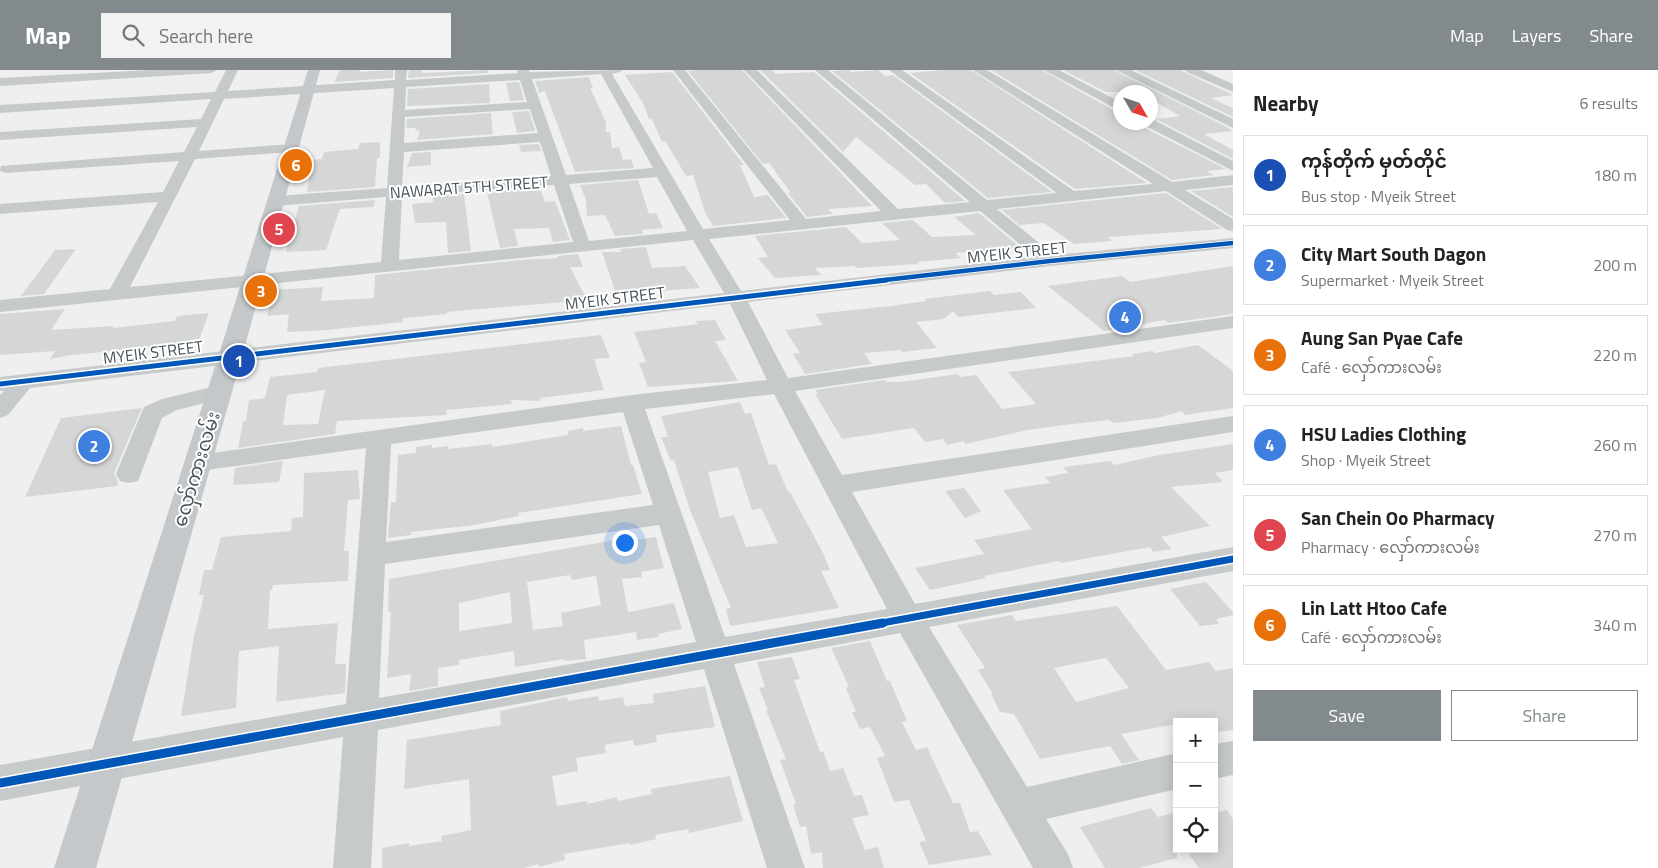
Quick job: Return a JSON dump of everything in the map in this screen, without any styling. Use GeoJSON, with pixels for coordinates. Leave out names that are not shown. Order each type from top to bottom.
{"type":"FeatureCollection","features":[{"type":"Feature","properties":{"kind":"main road","name":"လှော်ကားလမ်း"},"geometry":{"type":"LineString","coordinates":[[75,868],[220,392],[314,70]]}},
{"type":"Feature","properties":{"kind":"street"},"geometry":{"type":"LineString","coordinates":[[21,81],[34,70]]}},
{"type":"Feature","properties":{"kind":"street"},"geometry":{"type":"LineString","coordinates":[[0,82],[99,73],[211,70]]}},
{"type":"Feature","properties":{"kind":"street"},"geometry":{"type":"LineString","coordinates":[[116,295],[169,196],[187,156],[232,70]]}},
{"type":"Feature","properties":{"kind":"street"},"geometry":{"type":"LineString","coordinates":[[0,109],[309,88],[400,76],[608,70],[662,172],[736,298],[781,386],[907,617],[1054,868]]}},
{"type":"Feature","properties":{"kind":"street"},"geometry":{"type":"LineString","coordinates":[[678,70],[802,224]]}},
{"type":"Feature","properties":{"kind":"street"},"geometry":{"type":"LineString","coordinates":[[750,70],[894,215]]}},
{"type":"Feature","properties":{"kind":"street"},"geometry":{"type":"LineString","coordinates":[[821,70],[1050,261]]}},
{"type":"Feature","properties":{"kind":"street"},"geometry":{"type":"LineString","coordinates":[[895,70],[1072,197]]}},
{"type":"Feature","properties":{"kind":"street"},"geometry":{"type":"LineString","coordinates":[[979,70],[1233,226]]}},
{"type":"Feature","properties":{"kind":"street"},"geometry":{"type":"LineString","coordinates":[[1050,70],[1113,104]]}},
{"type":"Feature","properties":{"kind":"street"},"geometry":{"type":"LineString","coordinates":[[1122,70],[1233,124]]}},
{"type":"Feature","properties":{"kind":"street"},"geometry":{"type":"LineString","coordinates":[[1191,70],[1233,88]]}},
{"type":"Feature","properties":{"kind":"street"},"geometry":{"type":"LineString","coordinates":[[29,145],[99,73]]}},
{"type":"Feature","properties":{"kind":"street"},"geometry":{"type":"LineString","coordinates":[[524,73],[583,247]]}},
{"type":"Feature","properties":{"kind":"street"},"geometry":{"type":"LineString","coordinates":[[390,267],[400,76]]}},
{"type":"Feature","properties":{"kind":"street"},"geometry":{"type":"LineString","coordinates":[[398,114],[535,105]]}},
{"type":"Feature","properties":{"kind":"street"},"geometry":{"type":"LineString","coordinates":[[0,136],[204,123]]}},
{"type":"Feature","properties":{"kind":"street"},"geometry":{"type":"LineString","coordinates":[[1158,127],[1233,167]]}},
{"type":"Feature","properties":{"kind":"street"},"geometry":{"type":"LineString","coordinates":[[396,148],[546,137]]}},
{"type":"Feature","properties":{"kind":"street"},"geometry":{"type":"LineString","coordinates":[[3,172],[292,148]]}},
{"type":"Feature","properties":{"kind":"street"},"geometry":{"type":"LineString","coordinates":[[3,172],[18,157]]}},
{"type":"Feature","properties":{"kind":"street","name":"NAWARAT 5TH STREET"},"geometry":{"type":"LineString","coordinates":[[276,201],[662,172]]}},
{"type":"Feature","properties":{"kind":"street"},"geometry":{"type":"LineString","coordinates":[[0,306],[1233,180]]}},
{"type":"Feature","properties":{"kind":"street"},"geometry":{"type":"LineString","coordinates":[[0,210],[169,196]]}},
{"type":"Feature","properties":{"kind":"street","name":"MYEIK STREET"},"geometry":{"type":"LineString","coordinates":[[0,384],[1050,261],[1233,243]]}},
{"type":"Feature","properties":{"kind":"street"},"geometry":{"type":"LineString","coordinates":[[199,462],[632,403],[781,386],[1233,322]]}},
{"type":"Feature","properties":{"kind":"street"},"geometry":{"type":"LineString","coordinates":[[0,410],[23,382]]}},
{"type":"Feature","properties":{"kind":"street"},"geometry":{"type":"LineString","coordinates":[[129,474],[152,412],[170,404],[220,392]]}},
{"type":"Feature","properties":{"kind":"street"},"geometry":{"type":"LineString","coordinates":[[632,403],[786,868]]}},
{"type":"Feature","properties":{"kind":"street"},"geometry":{"type":"LineString","coordinates":[[836,485],[1233,424]]}},
{"type":"Feature","properties":{"kind":"street"},"geometry":{"type":"LineString","coordinates":[[352,868],[379,437]]}},
{"type":"Feature","properties":{"kind":"street"},"geometry":{"type":"LineString","coordinates":[[372,555],[669,513]]}},
{"type":"Feature","properties":{"kind":"street"},"geometry":{"type":"LineString","coordinates":[[0,783],[1233,558]]}},
{"type":"Feature","properties":{"kind":"street"},"geometry":{"type":"LineString","coordinates":[[1218,761],[1233,758]]}},
{"type":"Feature","properties":{"kind":"street"},"geometry":{"type":"LineString","coordinates":[[1019,806],[1173,771]]}},
{"type":"Feature","properties":{"kind":"building"},"geometry":{"type":"Polygon","coordinates":[[[340,70],[360,70],[359,72],[393,70],[393,78],[334,82],[340,70]]]}},
{"type":"Feature","properties":{"kind":"building"},"geometry":{"type":"Polygon","coordinates":[[[409,70],[422,70],[422,73],[488,70],[488,73],[408,78],[409,70]]]}},
{"type":"Feature","properties":{"kind":"building"},"geometry":{"type":"Polygon","coordinates":[[[742,70],[872,206],[828,209],[833,214],[807,217],[788,193],[791,193],[769,163],[763,164],[688,71],[742,70]]]}},
{"type":"Feature","properties":{"kind":"building"},"geometry":{"type":"Polygon","coordinates":[[[760,70],[772,70],[775,74],[814,72],[965,201],[945,203],[926,184],[915,185],[856,137],[843,152],[760,70]]]}},
{"type":"Feature","properties":{"kind":"building"},"geometry":{"type":"Polygon","coordinates":[[[849,70],[851,72],[878,70],[885,76],[893,75],[1052,192],[988,198],[832,71],[849,70]]]}},
{"type":"Feature","properties":{"kind":"building"},"geometry":{"type":"Polygon","coordinates":[[[971,70],[1147,183],[1075,189],[910,73],[971,70]]]}},
{"type":"Feature","properties":{"kind":"building"},"geometry":{"type":"Polygon","coordinates":[[[991,70],[1042,70],[1113,110],[1113,130],[1149,130],[1226,169],[1207,171],[1214,175],[1172,180],[991,70]]]}},
{"type":"Feature","properties":{"kind":"building"},"geometry":{"type":"Polygon","coordinates":[[[1063,70],[1114,70],[1144,85],[1113,85],[1113,92],[1106,92],[1063,70]]]}},
{"type":"Feature","properties":{"kind":"building"},"geometry":{"type":"Polygon","coordinates":[[[1135,70],[1180,70],[1233,95],[1211,98],[1233,108],[1233,117],[1135,70]]]}},
{"type":"Feature","properties":{"kind":"building"},"geometry":{"type":"Polygon","coordinates":[[[672,72],[744,165],[740,165],[754,197],[768,195],[786,218],[713,226],[705,212],[693,175],[686,176],[665,141],[662,142],[652,119],[649,119],[643,103],[625,75],[672,72]]]}},
{"type":"Feature","properties":{"kind":"building"},"geometry":{"type":"Polygon","coordinates":[[[589,77],[593,88],[590,88],[606,122],[606,132],[610,132],[612,148],[619,147],[623,160],[631,159],[634,168],[575,172],[545,91],[539,93],[535,81],[589,77]]]}},
{"type":"Feature","properties":{"kind":"building"},"geometry":{"type":"Polygon","coordinates":[[[519,82],[524,100],[510,101],[506,83],[519,82]]]}},
{"type":"Feature","properties":{"kind":"building"},"geometry":{"type":"Polygon","coordinates":[[[489,84],[490,103],[407,106],[408,89],[489,84]]]}},
{"type":"Feature","properties":{"kind":"building"},"geometry":{"type":"Polygon","coordinates":[[[1158,92],[1233,131],[1204,134],[1233,150],[1233,159],[1158,120],[1180,116],[1158,104],[1158,92]]]}},
{"type":"Feature","properties":{"kind":"building"},"geometry":{"type":"Polygon","coordinates":[[[529,111],[535,131],[517,133],[512,112],[529,111]]]}},
{"type":"Feature","properties":{"kind":"building"},"geometry":{"type":"Polygon","coordinates":[[[491,113],[493,134],[417,140],[420,130],[415,131],[416,128],[406,128],[407,119],[491,113]]]}},
{"type":"Feature","properties":{"kind":"building"},"geometry":{"type":"Polygon","coordinates":[[[380,142],[380,158],[377,158],[375,187],[307,192],[312,160],[322,159],[324,152],[358,149],[360,143],[380,142]]]}},
{"type":"Feature","properties":{"kind":"building"},"geometry":{"type":"Polygon","coordinates":[[[539,144],[541,151],[521,152],[519,145],[539,144]]]}},
{"type":"Feature","properties":{"kind":"building"},"geometry":{"type":"Polygon","coordinates":[[[431,152],[431,165],[407,167],[412,153],[431,152]]]}},
{"type":"Feature","properties":{"kind":"building"},"geometry":{"type":"Polygon","coordinates":[[[638,180],[649,214],[656,213],[663,228],[642,230],[643,234],[615,236],[605,215],[587,216],[586,200],[580,185],[638,180]]]}},
{"type":"Feature","properties":{"kind":"building"},"geometry":{"type":"Polygon","coordinates":[[[1233,187],[1233,217],[1191,191],[1233,187]]]}},
{"type":"Feature","properties":{"kind":"building"},"geometry":{"type":"Polygon","coordinates":[[[540,189],[545,202],[555,201],[570,240],[553,242],[549,228],[514,229],[518,246],[500,248],[487,192],[540,189]]]}},
{"type":"Feature","properties":{"kind":"building"},"geometry":{"type":"Polygon","coordinates":[[[1166,193],[1222,229],[1108,237],[1112,241],[1074,244],[1044,223],[1019,225],[1002,210],[1166,193]]]}},
{"type":"Feature","properties":{"kind":"building"},"geometry":{"type":"Polygon","coordinates":[[[464,194],[471,251],[448,253],[446,222],[415,223],[412,204],[433,202],[433,196],[464,194]]]}},
{"type":"Feature","properties":{"kind":"building"},"geometry":{"type":"Polygon","coordinates":[[[375,200],[374,207],[340,209],[326,250],[286,252],[299,206],[375,200]]]}},
{"type":"Feature","properties":{"kind":"building"},"geometry":{"type":"Polygon","coordinates":[[[979,213],[1021,248],[955,253],[961,258],[917,262],[919,264],[856,268],[854,266],[815,268],[821,275],[775,278],[758,258],[768,257],[755,236],[846,227],[862,243],[900,240],[882,223],[913,220],[932,237],[976,235],[954,217],[979,213]]]}},
{"type":"Feature","properties":{"kind":"building"},"geometry":{"type":"Polygon","coordinates":[[[646,247],[652,268],[685,266],[700,288],[616,294],[602,252],[621,252],[620,249],[646,247]]]}},
{"type":"Feature","properties":{"kind":"building"},"geometry":{"type":"Polygon","coordinates":[[[76,249],[44,294],[21,296],[55,250],[76,249]]]}},
{"type":"Feature","properties":{"kind":"building"},"geometry":{"type":"Polygon","coordinates":[[[578,254],[583,267],[570,267],[587,300],[447,312],[447,314],[403,318],[403,322],[287,332],[289,314],[267,316],[273,290],[323,287],[321,301],[374,298],[375,275],[558,258],[557,256],[578,254]]]}},
{"type":"Feature","properties":{"kind":"building"},"geometry":{"type":"Polygon","coordinates":[[[1233,266],[1233,314],[1168,323],[1165,320],[1104,331],[1048,286],[1122,276],[1130,282],[1233,266]]]}},
{"type":"Feature","properties":{"kind":"building"},"geometry":{"type":"Polygon","coordinates":[[[990,291],[994,295],[1021,292],[1036,308],[958,317],[953,311],[944,319],[916,322],[937,348],[902,352],[900,350],[864,353],[872,364],[805,374],[793,354],[800,353],[785,330],[823,325],[815,314],[891,306],[926,301],[924,299],[990,291]]]}},
{"type":"Feature","properties":{"kind":"building"},"geometry":{"type":"Polygon","coordinates":[[[65,309],[51,330],[113,326],[113,328],[175,321],[177,316],[209,313],[198,343],[71,355],[50,359],[55,351],[0,355],[0,314],[65,309]]]}},
{"type":"Feature","properties":{"kind":"building"},"geometry":{"type":"Polygon","coordinates":[[[715,320],[726,340],[715,341],[738,381],[648,387],[639,363],[646,362],[634,332],[698,324],[696,321],[715,320]]]}},
{"type":"Feature","properties":{"kind":"building"},"geometry":{"type":"Polygon","coordinates":[[[601,335],[610,358],[594,359],[604,390],[540,398],[541,401],[511,400],[512,404],[446,410],[447,415],[337,421],[335,434],[238,448],[243,421],[246,421],[249,400],[265,398],[270,377],[317,372],[318,368],[601,335]],[[325,390],[287,395],[283,425],[318,424],[325,390]]]}},
{"type":"Feature","properties":{"kind":"building"},"geometry":{"type":"Polygon","coordinates":[[[1198,345],[1233,371],[1233,408],[1185,415],[1181,411],[1158,418],[1113,423],[1109,420],[1056,426],[1028,430],[965,444],[964,441],[947,445],[943,439],[925,442],[914,428],[842,439],[815,394],[818,394],[815,390],[884,380],[886,382],[900,382],[958,374],[960,377],[976,375],[1002,409],[1036,404],[1008,372],[1134,356],[1132,354],[1153,351],[1155,353],[1198,345]]]}},
{"type":"Feature","properties":{"kind":"building"},"geometry":{"type":"Polygon","coordinates":[[[740,402],[745,414],[751,413],[769,465],[776,464],[788,492],[790,492],[823,553],[830,570],[821,571],[839,608],[730,626],[726,609],[731,608],[690,510],[674,460],[671,461],[661,437],[668,437],[661,416],[740,402]],[[738,467],[708,472],[720,518],[734,515],[746,547],[778,543],[761,508],[752,510],[738,467]]]}},
{"type":"Feature","properties":{"kind":"building"},"geometry":{"type":"Polygon","coordinates":[[[142,408],[114,473],[118,481],[117,486],[25,497],[61,418],[142,408]]]}},
{"type":"Feature","properties":{"kind":"building"},"geometry":{"type":"Polygon","coordinates":[[[621,426],[631,465],[633,465],[642,494],[518,513],[519,516],[475,525],[411,532],[411,535],[388,538],[391,502],[396,502],[398,455],[416,453],[416,447],[448,446],[448,449],[492,444],[492,447],[568,435],[568,431],[583,428],[583,431],[621,426]]]}},
{"type":"Feature","properties":{"kind":"building"},"geometry":{"type":"Polygon","coordinates":[[[1233,444],[1233,470],[1215,473],[1223,482],[1171,487],[1210,526],[1161,537],[1172,549],[1153,552],[1150,547],[1061,563],[1059,561],[984,576],[986,578],[930,590],[915,568],[984,554],[974,540],[1032,529],[1003,490],[1050,483],[1045,477],[1068,473],[1063,467],[1111,461],[1114,465],[1159,455],[1233,444]]]}},
{"type":"Feature","properties":{"kind":"building"},"geometry":{"type":"Polygon","coordinates":[[[283,461],[279,482],[233,485],[235,468],[283,461]]]}},
{"type":"Feature","properties":{"kind":"building"},"geometry":{"type":"Polygon","coordinates":[[[358,470],[360,499],[348,500],[344,551],[349,551],[348,581],[273,585],[272,590],[270,590],[268,629],[338,623],[335,664],[346,664],[345,693],[276,702],[279,646],[239,651],[236,708],[181,716],[194,636],[204,595],[199,595],[204,570],[212,570],[221,537],[291,531],[292,518],[303,517],[304,473],[358,470]]]}},
{"type":"Feature","properties":{"kind":"building"},"geometry":{"type":"Polygon","coordinates":[[[964,488],[981,511],[965,518],[945,491],[964,488]]]}},
{"type":"Feature","properties":{"kind":"building"},"geometry":{"type":"Polygon","coordinates":[[[633,537],[634,540],[656,537],[664,568],[641,572],[642,577],[622,579],[628,612],[674,603],[682,629],[658,634],[659,637],[637,640],[636,632],[584,640],[586,659],[565,661],[564,659],[515,667],[514,651],[459,660],[459,665],[438,668],[438,686],[409,691],[411,674],[387,678],[391,612],[388,612],[389,579],[633,537]],[[570,575],[527,582],[533,630],[563,626],[561,613],[601,605],[596,576],[572,580],[570,575]],[[510,592],[459,603],[459,631],[512,623],[510,592]]]}},
{"type":"Feature","properties":{"kind":"building"},"geometry":{"type":"Polygon","coordinates":[[[1206,582],[1233,612],[1233,615],[1216,619],[1219,624],[1200,626],[1170,589],[1206,582]]]}},
{"type":"Feature","properties":{"kind":"building"},"geometry":{"type":"Polygon","coordinates":[[[1117,606],[1166,670],[1209,662],[1216,671],[1233,668],[1233,730],[1218,732],[1218,718],[1173,718],[1173,725],[1121,734],[1139,760],[1122,764],[1110,746],[1040,759],[1014,714],[1000,712],[991,694],[993,694],[978,670],[985,668],[957,625],[1012,615],[1016,621],[1117,606]],[[1106,658],[1054,668],[1076,702],[1129,688],[1106,658]]]}},
{"type":"Feature","properties":{"kind":"building"},"geometry":{"type":"Polygon","coordinates":[[[870,641],[907,721],[902,722],[916,750],[927,747],[953,803],[960,803],[970,832],[978,831],[992,855],[929,865],[919,842],[926,841],[909,800],[894,802],[877,758],[885,756],[870,727],[860,729],[852,712],[856,712],[846,688],[849,687],[831,648],[870,641]]]}},
{"type":"Feature","properties":{"kind":"building"},"geometry":{"type":"Polygon","coordinates":[[[792,657],[800,679],[794,680],[820,752],[823,751],[830,771],[843,768],[854,796],[862,795],[869,815],[852,818],[865,850],[878,847],[884,868],[823,868],[822,852],[811,854],[806,826],[800,827],[793,805],[796,804],[780,760],[786,759],[759,688],[765,687],[757,662],[792,657]]]}},
{"type":"Feature","properties":{"kind":"building"},"geometry":{"type":"Polygon","coordinates":[[[705,686],[715,727],[656,735],[657,742],[634,746],[633,740],[605,745],[606,753],[576,758],[578,771],[552,776],[557,806],[588,801],[587,804],[617,797],[618,801],[652,794],[651,789],[730,776],[743,821],[689,833],[688,829],[655,835],[656,839],[630,845],[630,843],[564,854],[565,860],[539,867],[539,864],[524,868],[382,868],[382,848],[409,843],[409,846],[442,841],[441,836],[471,830],[469,779],[404,789],[407,740],[501,725],[500,711],[567,697],[568,701],[598,696],[599,701],[623,697],[625,706],[654,703],[653,694],[705,686]]]}},
{"type":"Feature","properties":{"kind":"building"},"geometry":{"type":"Polygon","coordinates":[[[1151,808],[1158,817],[1173,813],[1173,853],[1177,853],[1177,858],[1139,868],[1105,868],[1080,827],[1151,808]]]}},
{"type":"Feature","properties":{"kind":"building"},"geometry":{"type":"Polygon","coordinates":[[[1227,810],[1233,819],[1233,868],[1199,868],[1188,853],[1218,853],[1218,812],[1227,810]]]}},
{"type":"Feature","properties":{"kind":"cycle path"},"geometry":{"type":"LineString","coordinates":[[0,384],[1050,261],[1233,243]]}},
{"type":"Feature","properties":{"kind":"cycle path"},"geometry":{"type":"LineString","coordinates":[[0,783],[1233,559]]}},
{"type":"Feature","properties":{"kind":"place","name":"Lin Latt Htoo Cafe"},"geometry":{"type":"Point","coordinates":[296,165]}},
{"type":"Feature","properties":{"kind":"place","name":"San Chein Oo Pharmacy"},"geometry":{"type":"Point","coordinates":[279,229]}},
{"type":"Feature","properties":{"kind":"place","name":"Aung San Pyae Cafe"},"geometry":{"type":"Point","coordinates":[261,291]}},
{"type":"Feature","properties":{"kind":"place","name":"HSU Ladies Clothing"},"geometry":{"type":"Point","coordinates":[1125,317]}},
{"type":"Feature","properties":{"kind":"place","name":"ကုန်တိုက် မှတ်တိုင်"},"geometry":{"type":"Point","coordinates":[239,361]}},
{"type":"Feature","properties":{"kind":"place","name":"City Mart South Dagon"},"geometry":{"type":"Point","coordinates":[94,446]}}]}
